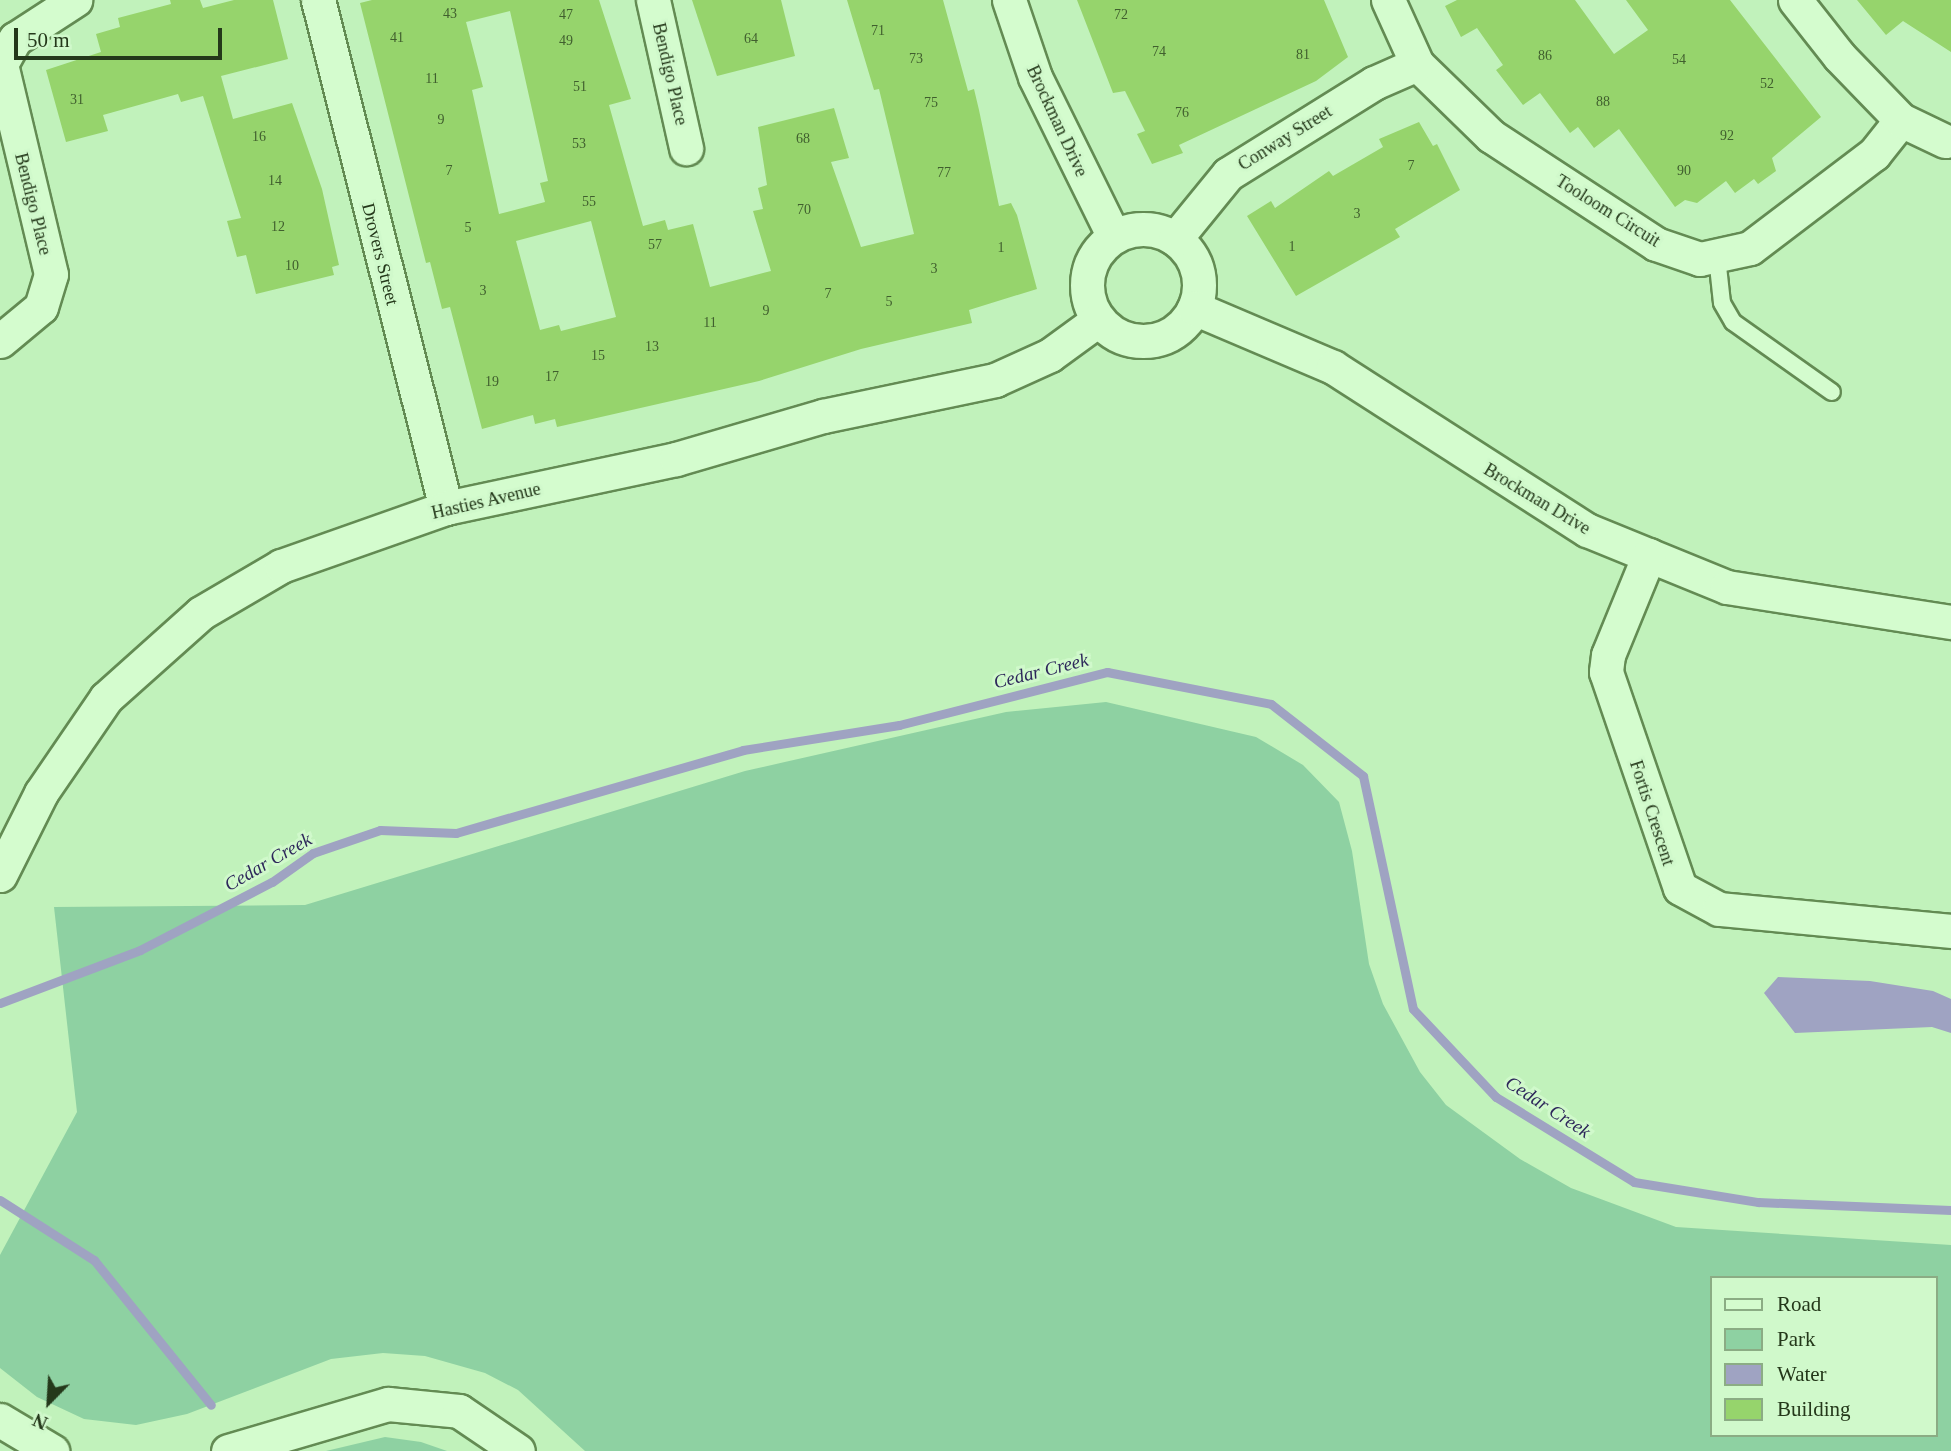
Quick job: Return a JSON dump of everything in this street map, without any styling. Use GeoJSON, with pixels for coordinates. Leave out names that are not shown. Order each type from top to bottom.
{"type":"FeatureCollection","features":[{"type":"Feature","properties":{"kind":"street","name":"Bendigo Place"},"geometry":{"type":"LineString","coordinates":[[0,341],[41,307],[51,274],[1,64],[15,39],[75,0]]}},
{"type":"Feature","properties":{"kind":"street","name":"Drovers Street"},"geometry":{"type":"LineString","coordinates":[[318,0],[446,508]]}},
{"type":"Feature","properties":{"kind":"street","name":"Bendigo Place"},"geometry":{"type":"LineString","coordinates":[[653,0],[686,148]]}},
{"type":"Feature","properties":{"kind":"street","name":"Brockman Drive"},"geometry":{"type":"LineString","coordinates":[[1009,0],[1035,77],[1114,237]]}},
{"type":"Feature","properties":{"kind":"street","name":"Tooloom Circuit"},"geometry":{"type":"LineString","coordinates":[[1388,0],[1417,64],[1491,136],[1656,244],[1700,259],[1750,248],[1874,154],[1901,120]]}},
{"type":"Feature","properties":{"kind":"street"},"geometry":{"type":"LineString","coordinates":[[1795,0],[1839,56],[1901,120],[1945,141]]}},
{"type":"Feature","properties":{"kind":"street","name":"Conway Street"},"geometry":{"type":"LineString","coordinates":[[1175,239],[1228,174],[1374,83],[1417,64]]}},
{"type":"Feature","properties":{"kind":"street"},"geometry":{"type":"LineString","coordinates":[[1144,229],[1175,239],[1196,270],[1194,308],[1168,335],[1150,341],[1131,340],[1098,320],[1087,285],[1090,266],[1114,237],[1144,229]]}},
{"type":"Feature","properties":{"kind":"street","name":"Brockman Drive"},"geometry":{"type":"LineString","coordinates":[[1194,308],[1333,367],[1538,504],[1649,555],[1759,595],[1951,622]]}},
{"type":"Feature","properties":{"kind":"street","name":"Hasties Avenue"},"geometry":{"type":"LineString","coordinates":[[0,875],[8,834],[91,716],[156,648],[201,613],[281,566],[446,508],[676,459],[823,416],[995,380],[1050,355],[1098,320]]}},
{"type":"Feature","properties":{"kind":"street","name":"Fortis Crescent"},"geometry":{"type":"LineString","coordinates":[[1649,555],[1608,655],[1606,672],[1680,888],[1719,909],[1951,931]]}},
{"type":"Feature","properties":{"kind":"street"},"geometry":{"type":"LineString","coordinates":[[228,1451],[388,1404],[459,1411],[518,1451]]}},
{"type":"Feature","properties":{"kind":"street"},"geometry":{"type":"LineString","coordinates":[[0,1420],[52,1451]]}},
{"type":"Feature","properties":{"kind":"lane"},"geometry":{"type":"LineString","coordinates":[[1717,257],[1723,303],[1733,322],[1832,392]]}},
{"type":"Feature","properties":{"kind":"green space"},"geometry":{"type":"Polygon","coordinates":[[[1106,702],[1256,737],[1303,765],[1339,802],[1352,851],[1369,964],[1383,1004],[1420,1072],[1446,1105],[1520,1159],[1571,1188],[1676,1227],[1951,1245],[1951,1451],[585,1451],[518,1390],[485,1373],[425,1356],[383,1353],[331,1359],[187,1414],[136,1425],[84,1419],[37,1397],[0,1368],[0,1255],[77,1112],[54,907],[305,905],[745,771],[1006,712],[1106,702]]]}},
{"type":"Feature","properties":{"kind":"green space"},"geometry":{"type":"Polygon","coordinates":[[[385,1437],[421,1442],[447,1451],[326,1451],[385,1437]]]}},
{"type":"Feature","properties":{"kind":"water"},"geometry":{"type":"Polygon","coordinates":[[[1778,977],[1870,981],[1933,991],[1951,999],[1951,1033],[1932,1027],[1795,1033],[1764,993],[1778,977]]]}},
{"type":"Feature","properties":{"kind":"building"},"geometry":{"type":"Polygon","coordinates":[[[170,0],[200,0],[203,8],[234,0],[273,0],[288,59],[221,76],[233,119],[292,103],[322,189],[339,265],[332,267],[334,275],[256,294],[246,255],[237,257],[227,221],[241,218],[203,96],[181,102],[178,94],[103,115],[108,131],[66,142],[46,70],[101,52],[96,34],[120,27],[118,18],[171,4],[170,0]]]}},
{"type":"Feature","properties":{"kind":"building"},"geometry":{"type":"Polygon","coordinates":[[[372,0],[599,0],[631,99],[609,105],[643,226],[665,220],[668,230],[693,224],[710,287],[771,271],[753,211],[763,209],[758,188],[767,185],[758,127],[834,108],[849,158],[831,162],[861,247],[914,234],[879,89],[874,90],[847,0],[943,0],[968,91],[974,89],[999,206],[1011,203],[1017,215],[1037,289],[969,310],[972,323],[861,349],[759,381],[557,427],[555,419],[535,424],[533,415],[482,429],[450,307],[442,309],[430,262],[426,263],[360,3],[372,0]],[[510,11],[466,22],[483,87],[472,90],[499,214],[545,202],[540,183],[548,181],[510,11]],[[591,221],[516,241],[540,330],[559,325],[561,331],[616,317],[591,221]]]}},
{"type":"Feature","properties":{"kind":"building"},"geometry":{"type":"Polygon","coordinates":[[[692,0],[781,0],[795,56],[717,76],[692,0]]]}},
{"type":"Feature","properties":{"kind":"building"},"geometry":{"type":"Polygon","coordinates":[[[1077,0],[1324,0],[1348,57],[1316,81],[1179,145],[1183,153],[1152,164],[1137,134],[1145,131],[1125,91],[1113,93],[1077,0]]]}},
{"type":"Feature","properties":{"kind":"building"},"geometry":{"type":"Polygon","coordinates":[[[1457,0],[1575,0],[1614,54],[1648,30],[1626,0],[1730,0],[1821,117],[1772,158],[1776,171],[1758,184],[1754,179],[1735,193],[1726,181],[1697,203],[1685,200],[1675,207],[1619,129],[1594,148],[1578,127],[1570,133],[1540,93],[1523,105],[1496,70],[1503,65],[1477,28],[1461,37],[1445,6],[1457,0]]]}},
{"type":"Feature","properties":{"kind":"building"},"geometry":{"type":"Polygon","coordinates":[[[1857,0],[1951,0],[1951,52],[1903,21],[1886,35],[1857,0]]]}},
{"type":"Feature","properties":{"kind":"building"},"geometry":{"type":"Polygon","coordinates":[[[1419,122],[1433,146],[1437,144],[1460,190],[1395,229],[1400,237],[1296,296],[1247,216],[1271,201],[1275,208],[1329,171],[1333,176],[1383,147],[1379,139],[1419,122]]]}},
{"type":"Feature","properties":{"kind":"waterway","name":"Cedar Creek"},"geometry":{"type":"LineString","coordinates":[[0,1003],[140,950],[272,882],[313,853],[380,830],[456,833],[743,750],[899,725],[1107,672],[1271,704],[1363,776],[1413,1009],[1496,1097],[1634,1182],[1758,1202],[1951,1210]]}},
{"type":"Feature","properties":{"kind":"waterway"},"geometry":{"type":"LineString","coordinates":[[0,1200],[94,1260],[211,1405]]}}]}
